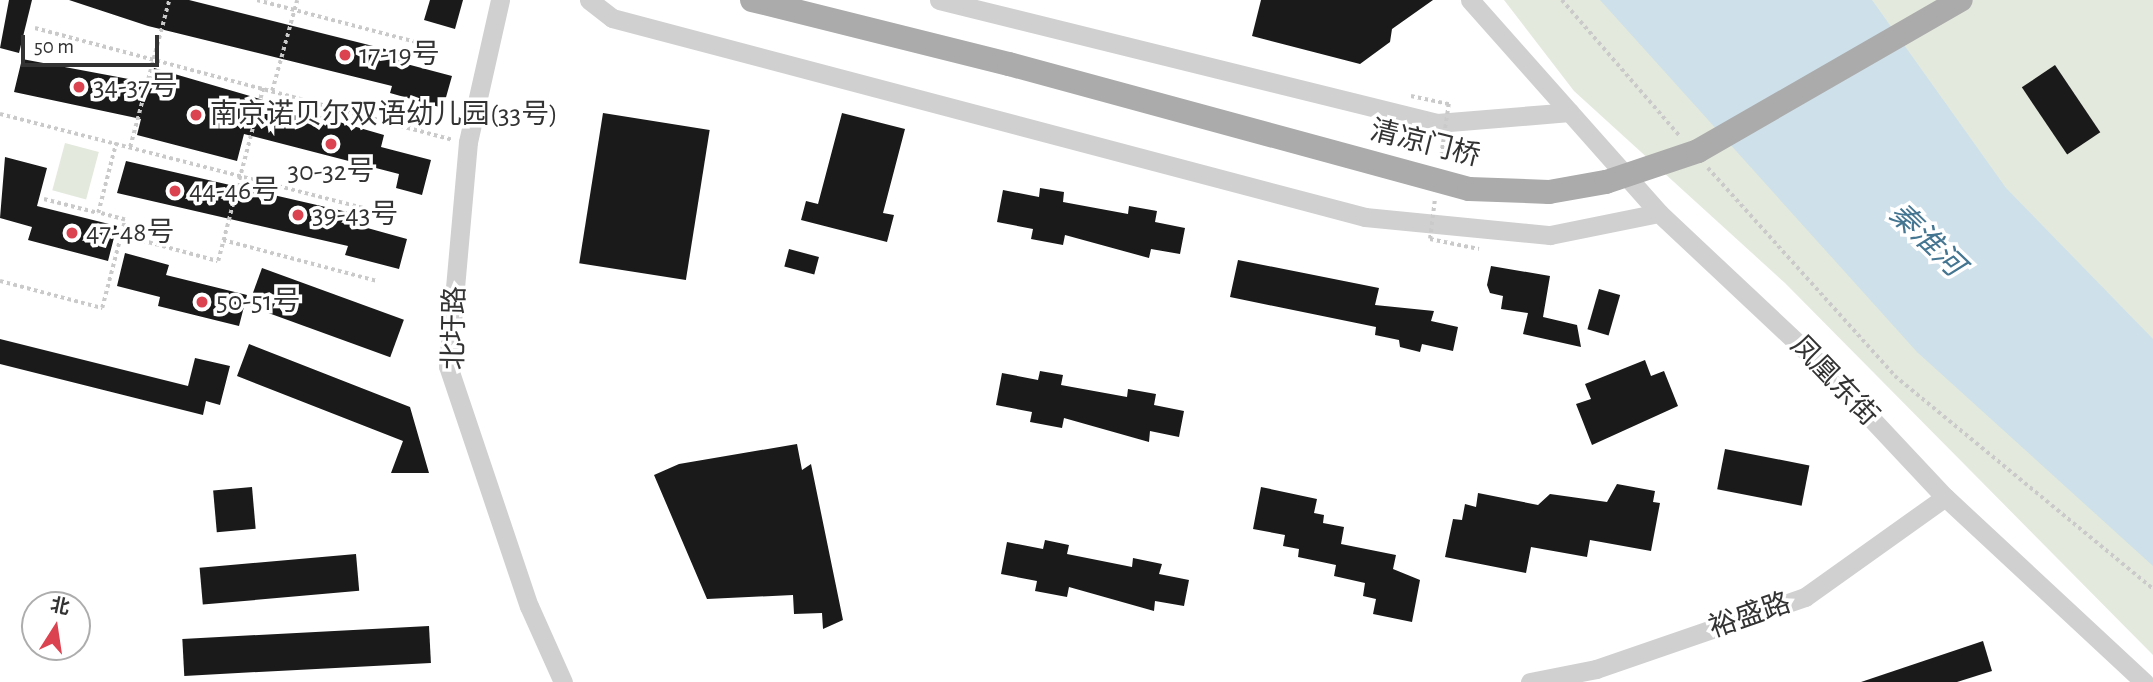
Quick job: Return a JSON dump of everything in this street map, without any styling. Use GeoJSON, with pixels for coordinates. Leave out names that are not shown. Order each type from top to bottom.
{"type":"FeatureCollection","features":[{"type":"Feature","properties":{"kind":"main road","name":"清凉门桥"},"geometry":{"type":"LineString","coordinates":[[752,0],[1009,64],[1469,189],[1549,192],[1606,182],[1698,151],[1961,0]]}},
{"type":"Feature","properties":{"kind":"street","name":"北圩路"},"geometry":{"type":"LineString","coordinates":[[500,0],[468,144],[448,366],[530,606],[563,682]]}},
{"type":"Feature","properties":{"kind":"street"},"geometry":{"type":"LineString","coordinates":[[589,0],[612,18],[1365,217],[1550,235],[1659,213]]}},
{"type":"Feature","properties":{"kind":"street"},"geometry":{"type":"LineString","coordinates":[[939,0],[1437,123],[1570,112]]}},
{"type":"Feature","properties":{"kind":"street","name":"凤凰东街"},"geometry":{"type":"LineString","coordinates":[[1470,0],[1531,73],[1570,112],[1659,213],[1820,364],[1945,497],[2144,682]]}},
{"type":"Feature","properties":{"kind":"street","name":"裕盛路"},"geometry":{"type":"LineString","coordinates":[[1530,682],[1595,669],[1805,597],[1945,497]]}},
{"type":"Feature","properties":{"kind":"path"},"geometry":{"type":"LineString","coordinates":[[130,147],[169,0]]}},
{"type":"Feature","properties":{"kind":"path"},"geometry":{"type":"LineString","coordinates":[[257,0],[416,43]]}},
{"type":"Feature","properties":{"kind":"path"},"geometry":{"type":"LineString","coordinates":[[272,91],[297,0]]}},
{"type":"Feature","properties":{"kind":"path"},"geometry":{"type":"LineString","coordinates":[[1562,0],[1682,138]]}},
{"type":"Feature","properties":{"kind":"path"},"geometry":{"type":"LineString","coordinates":[[35,28],[468,144]]}},
{"type":"Feature","properties":{"kind":"path"},"geometry":{"type":"LineString","coordinates":[[121,235],[218,261],[263,88]]}},
{"type":"Feature","properties":{"kind":"path"},"geometry":{"type":"LineString","coordinates":[[0,114],[365,208]]}},
{"type":"Feature","properties":{"kind":"path"},"geometry":{"type":"LineString","coordinates":[[98,213],[116,143]]}},
{"type":"Feature","properties":{"kind":"path"},"geometry":{"type":"LineString","coordinates":[[1700,159],[1895,376],[2153,589]]}},
{"type":"Feature","properties":{"kind":"path"},"geometry":{"type":"LineString","coordinates":[[0,281],[103,308],[125,220],[44,199]]}},
{"type":"Feature","properties":{"kind":"path"},"geometry":{"type":"LineString","coordinates":[[223,240],[377,281]]}},
{"type":"Feature","properties":{"kind":"shaded area"},"geometry":{"type":"Polygon","coordinates":[[[1504,0],[2153,0],[2153,655],[1785,283],[1574,91],[1504,0]]]}},
{"type":"Feature","properties":{"kind":"shaded area"},"geometry":{"type":"Polygon","coordinates":[[[65,143],[99,152],[86,199],[52,190],[65,143]]]}},
{"type":"Feature","properties":{"kind":"water","name":"秦淮河"},"geometry":{"type":"Polygon","coordinates":[[[1600,0],[1872,0],[2006,188],[2153,339],[2153,566],[1917,352],[1600,0]]]}},
{"type":"Feature","properties":{"kind":"building"},"geometry":{"type":"Polygon","coordinates":[[[9,0],[32,0],[19,53],[0,48],[9,0]]]}},
{"type":"Feature","properties":{"kind":"building"},"geometry":{"type":"Polygon","coordinates":[[[69,0],[189,0],[401,53],[399,62],[452,76],[443,108],[390,93],[392,86],[148,26],[69,0]]]}},
{"type":"Feature","properties":{"kind":"building"},"geometry":{"type":"Polygon","coordinates":[[[430,0],[463,0],[455,29],[424,20],[430,0]]]}},
{"type":"Feature","properties":{"kind":"building"},"geometry":{"type":"Polygon","coordinates":[[[1261,0],[1433,0],[1392,29],[1390,42],[1360,64],[1252,36],[1261,0]]]}},
{"type":"Feature","properties":{"kind":"building"},"geometry":{"type":"Polygon","coordinates":[[[22,59],[150,83],[154,68],[384,135],[381,147],[431,160],[422,195],[396,188],[399,174],[244,134],[237,161],[137,135],[141,119],[14,92],[22,59]]]}},
{"type":"Feature","properties":{"kind":"building"},"geometry":{"type":"Polygon","coordinates":[[[2055,65],[2100,132],[2067,155],[2022,87],[2055,65]]]}},
{"type":"Feature","properties":{"kind":"building"},"geometry":{"type":"Polygon","coordinates":[[[603,113],[710,130],[686,280],[579,263],[603,113]]]}},
{"type":"Feature","properties":{"kind":"building"},"geometry":{"type":"Polygon","coordinates":[[[842,113],[905,129],[883,213],[894,215],[887,242],[801,220],[806,201],[818,204],[842,113]]]}},
{"type":"Feature","properties":{"kind":"building"},"geometry":{"type":"Polygon","coordinates":[[[5,157],[47,168],[37,206],[117,226],[108,261],[28,240],[32,227],[0,218],[5,157]]]}},
{"type":"Feature","properties":{"kind":"building"},"geometry":{"type":"Polygon","coordinates":[[[126,161],[356,214],[353,224],[407,239],[399,269],[345,255],[348,246],[117,193],[126,161]]]}},
{"type":"Feature","properties":{"kind":"building"},"geometry":{"type":"Polygon","coordinates":[[[1040,188],[1064,192],[1063,202],[1128,214],[1129,206],[1157,211],[1155,222],[1185,228],[1180,254],[1151,249],[1149,258],[1065,235],[1063,245],[1031,239],[1033,229],[997,222],[1003,190],[1039,197],[1040,188]]]}},
{"type":"Feature","properties":{"kind":"building"},"geometry":{"type":"Polygon","coordinates":[[[789,249],[819,257],[814,274],[784,266],[789,249]]]}},
{"type":"Feature","properties":{"kind":"building","name":"50-51号"},"geometry":{"type":"Polygon","coordinates":[[[125,253],[169,265],[166,275],[247,295],[239,326],[158,306],[160,297],[117,286],[125,253]]]}},
{"type":"Feature","properties":{"kind":"building"},"geometry":{"type":"Polygon","coordinates":[[[1238,260],[1379,288],[1375,305],[1434,311],[1431,321],[1458,327],[1453,351],[1422,344],[1420,352],[1400,347],[1399,340],[1375,335],[1376,327],[1230,297],[1238,260]]]}},
{"type":"Feature","properties":{"kind":"building"},"geometry":{"type":"Polygon","coordinates":[[[1491,266],[1550,276],[1543,317],[1577,325],[1581,347],[1523,334],[1528,313],[1501,309],[1503,296],[1490,293],[1487,285],[1491,266]]]}},
{"type":"Feature","properties":{"kind":"building"},"geometry":{"type":"Polygon","coordinates":[[[262,268],[404,320],[390,357],[248,306],[262,268]]]}},
{"type":"Feature","properties":{"kind":"building"},"geometry":{"type":"Polygon","coordinates":[[[1599,289],[1620,295],[1609,335],[1587,329],[1599,289]]]}},
{"type":"Feature","properties":{"kind":"building"},"geometry":{"type":"Polygon","coordinates":[[[0,339],[188,386],[195,358],[230,366],[220,405],[206,401],[203,415],[0,364],[0,339]]]}},
{"type":"Feature","properties":{"kind":"building"},"geometry":{"type":"Polygon","coordinates":[[[249,344],[410,407],[429,473],[391,473],[403,441],[237,376],[249,344]]]}},
{"type":"Feature","properties":{"kind":"building"},"geometry":{"type":"Polygon","coordinates":[[[1645,360],[1651,376],[1664,371],[1678,406],[1592,445],[1576,404],[1591,399],[1585,384],[1645,360]]]}},
{"type":"Feature","properties":{"kind":"building"},"geometry":{"type":"Polygon","coordinates":[[[1040,371],[1063,375],[1061,385],[1127,397],[1128,389],[1156,394],[1154,405],[1184,411],[1179,437],[1150,431],[1149,442],[1064,418],[1062,428],[1030,422],[1032,412],[996,405],[1002,373],[1038,380],[1040,371]]]}},
{"type":"Feature","properties":{"kind":"building"},"geometry":{"type":"Polygon","coordinates":[[[797,444],[802,470],[811,464],[843,620],[823,629],[822,613],[794,614],[793,595],[707,599],[654,475],[679,464],[797,444]]]}},
{"type":"Feature","properties":{"kind":"building"},"geometry":{"type":"Polygon","coordinates":[[[1725,449],[1809,465],[1802,506],[1717,489],[1725,449]]]}},
{"type":"Feature","properties":{"kind":"building"},"geometry":{"type":"Polygon","coordinates":[[[1617,484],[1655,491],[1653,502],[1660,503],[1651,551],[1590,540],[1587,557],[1531,547],[1526,573],[1445,557],[1453,519],[1462,520],[1465,504],[1476,507],[1478,493],[1538,505],[1550,494],[1607,502],[1617,484]]]}},
{"type":"Feature","properties":{"kind":"building"},"geometry":{"type":"Polygon","coordinates":[[[252,487],[256,529],[217,532],[213,490],[252,487]]]}},
{"type":"Feature","properties":{"kind":"building"},"geometry":{"type":"Polygon","coordinates":[[[1261,487],[1317,499],[1314,513],[1324,515],[1323,523],[1344,527],[1341,544],[1396,555],[1393,569],[1420,580],[1412,622],[1373,614],[1376,599],[1363,596],[1365,583],[1334,576],[1336,565],[1298,557],[1299,549],[1283,546],[1285,535],[1253,529],[1261,487]]]}},
{"type":"Feature","properties":{"kind":"building"},"geometry":{"type":"Polygon","coordinates":[[[1045,540],[1069,545],[1067,554],[1132,567],[1133,558],[1162,564],[1159,574],[1189,580],[1184,606],[1155,601],[1154,611],[1069,587],[1067,597],[1035,591],[1037,581],[1001,574],[1007,542],[1043,549],[1045,540]]]}},
{"type":"Feature","properties":{"kind":"building"},"geometry":{"type":"Polygon","coordinates":[[[356,554],[359,591],[203,605],[200,568],[356,554]]]}},
{"type":"Feature","properties":{"kind":"building"},"geometry":{"type":"Polygon","coordinates":[[[429,626],[431,663],[184,676],[182,639],[429,626]]]}},
{"type":"Feature","properties":{"kind":"building"},"geometry":{"type":"Polygon","coordinates":[[[1983,641],[1992,671],[1957,682],[1861,682],[1983,641]]]}},
{"type":"Feature","properties":{"kind":"place","name":"17-19号"},"geometry":{"type":"Point","coordinates":[345,55]}},
{"type":"Feature","properties":{"kind":"place","name":"34-37号"},"geometry":{"type":"Point","coordinates":[79,87]}},
{"type":"Feature","properties":{"kind":"place","name":"南京诺贝尔双语幼儿园(33号)"},"geometry":{"type":"Point","coordinates":[196,115]}},
{"type":"Feature","properties":{"kind":"place","name":"30-32号"},"geometry":{"type":"Point","coordinates":[331,144]}},
{"type":"Feature","properties":{"kind":"place","name":"44-46号"},"geometry":{"type":"Point","coordinates":[175,191]}},
{"type":"Feature","properties":{"kind":"place","name":"39-43号"},"geometry":{"type":"Point","coordinates":[298,215]}},
{"type":"Feature","properties":{"kind":"place","name":"47-48号"},"geometry":{"type":"Point","coordinates":[72,233]}},
{"type":"Feature","properties":{"kind":"place","name":"50-51号"},"geometry":{"type":"Point","coordinates":[202,302]}}]}
